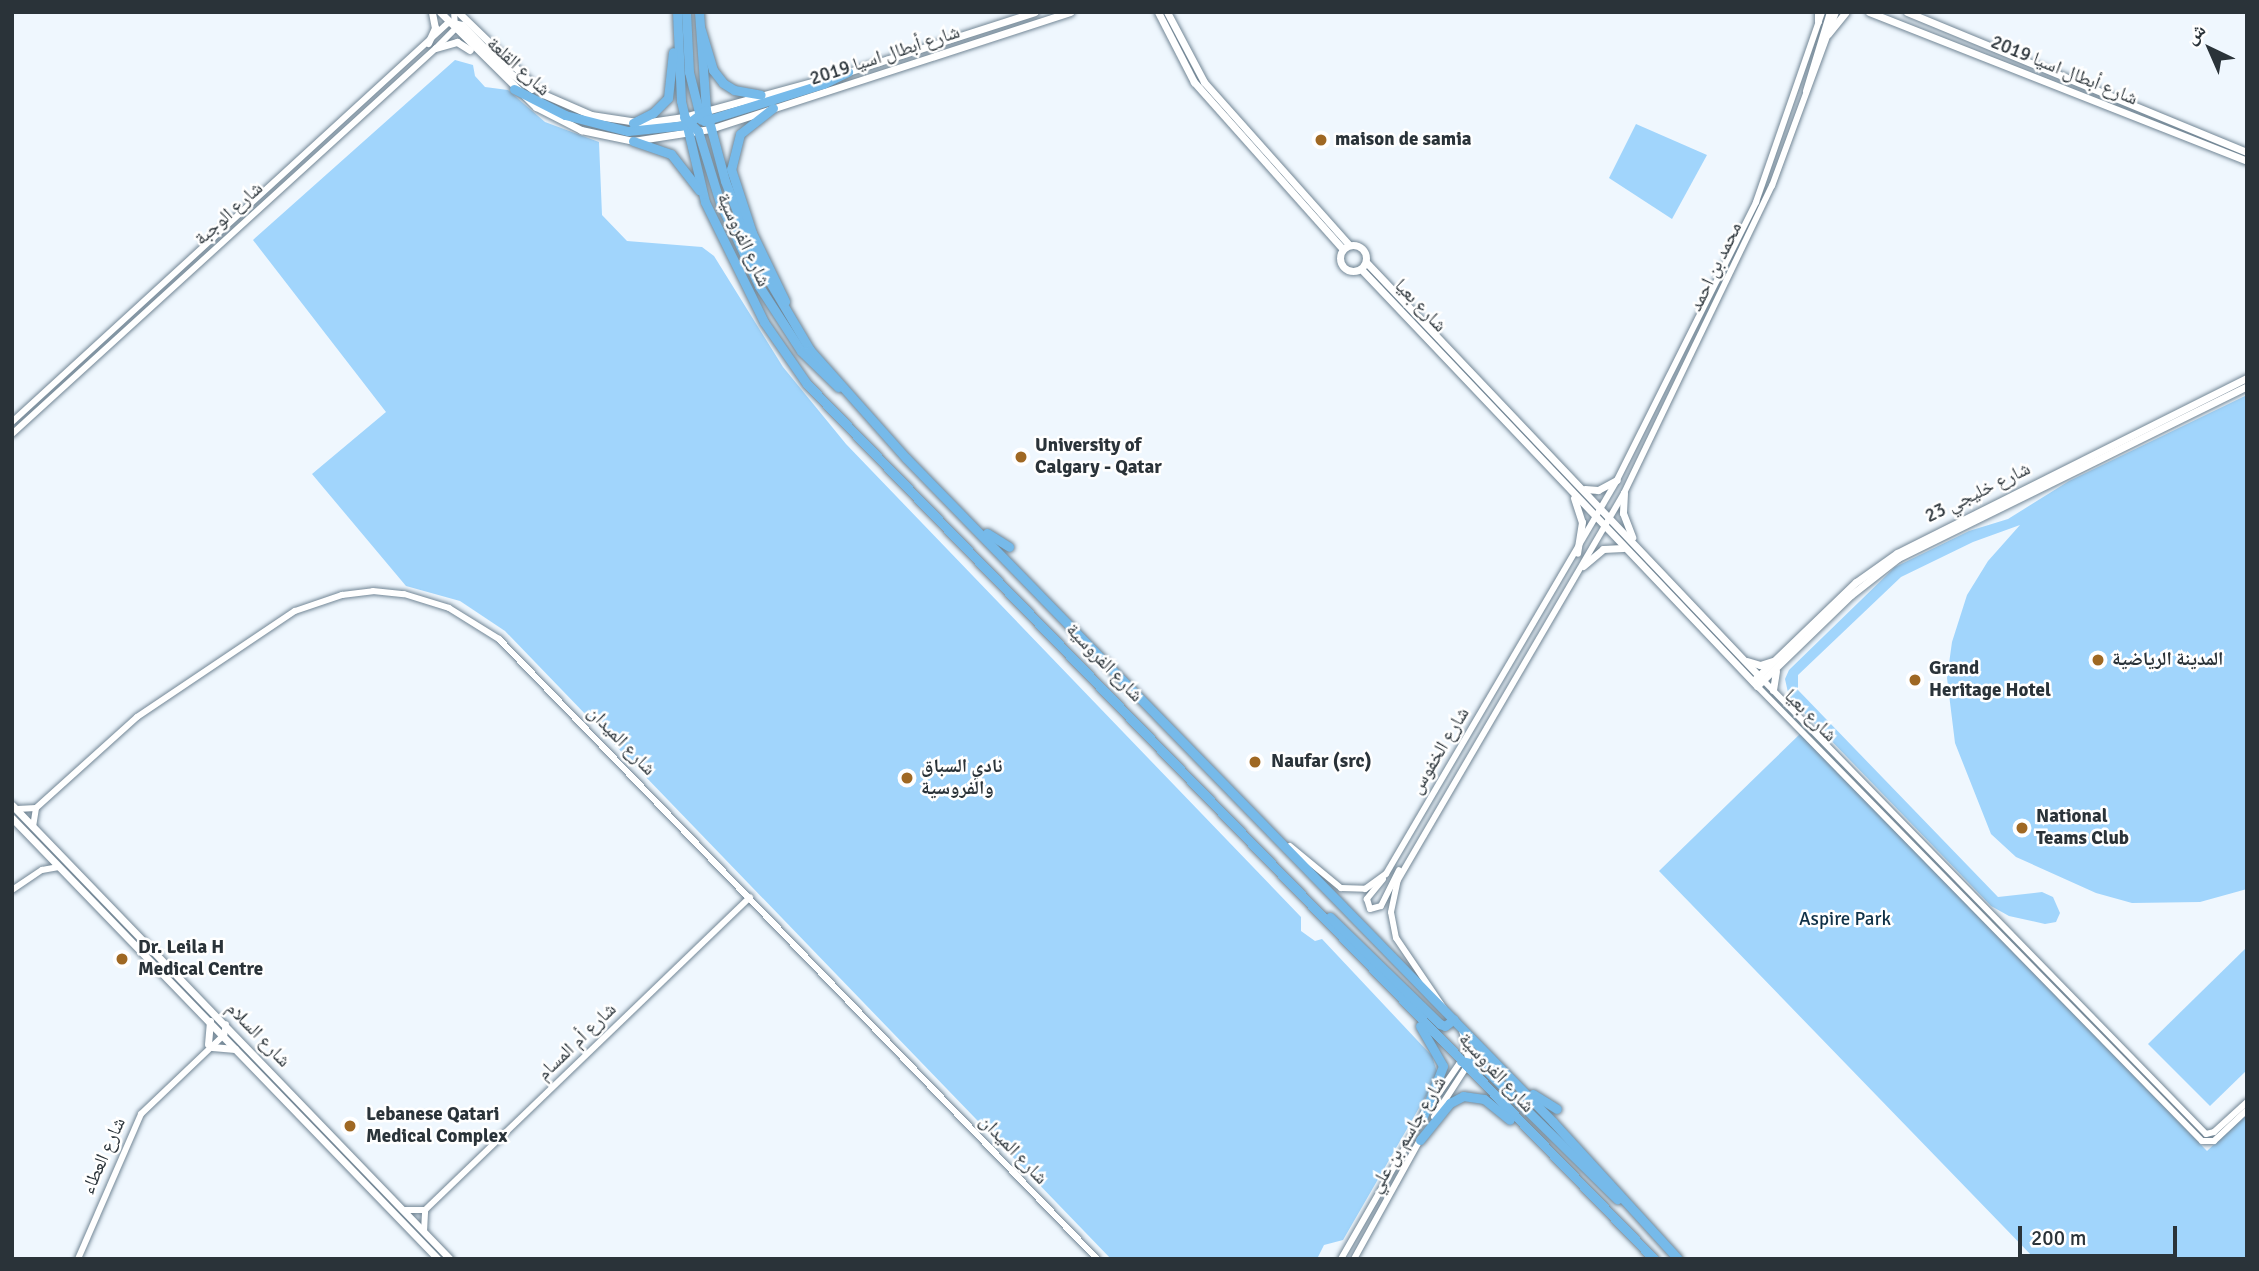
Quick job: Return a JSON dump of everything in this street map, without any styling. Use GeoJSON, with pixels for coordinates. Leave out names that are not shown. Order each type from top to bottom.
{"type":"FeatureCollection","features":[{"type":"Feature","properties":{"kind":"highway","name":"شارع الفروسية"},"geometry":{"type":"LineString","coordinates":[[676,12],[697,122],[703,198],[764,322],[807,384],[1303,895],[1400,999],[1466,1063],[1543,1148],[1654,1259]]}},
{"type":"Feature","properties":{"kind":"highway"},"geometry":{"type":"LineString","coordinates":[[633,123],[653,113],[668,98],[676,12]]}},
{"type":"Feature","properties":{"kind":"highway"},"geometry":{"type":"LineString","coordinates":[[686,12],[697,122],[720,203],[759,286],[801,351],[851,396]]}},
{"type":"Feature","properties":{"kind":"highway","name":"شارع الفروسية"},"geometry":{"type":"LineString","coordinates":[[699,12],[697,122],[741,225],[794,325],[851,396],[906,458],[1446,1011],[1678,1259]]}},
{"type":"Feature","properties":{"kind":"highway"},"geometry":{"type":"LineString","coordinates":[[700,29],[713,70],[723,83],[734,90],[761,95]]}},
{"type":"Feature","properties":{"kind":"highway"},"geometry":{"type":"LineString","coordinates":[[514,89],[565,115],[600,126],[640,131],[697,122],[823,84],[848,72]]}},
{"type":"Feature","properties":{"kind":"highway"},"geometry":{"type":"LineString","coordinates":[[773,108],[740,134],[731,169],[752,233],[794,325]]}},
{"type":"Feature","properties":{"kind":"highway"},"geometry":{"type":"LineString","coordinates":[[633,141],[671,154],[703,198]]}},
{"type":"Feature","properties":{"kind":"highway"},"geometry":{"type":"LineString","coordinates":[[906,458],[995,540],[1009,547]]}},
{"type":"Feature","properties":{"kind":"highway"},"geometry":{"type":"LineString","coordinates":[[1303,895],[1369,953],[1438,1022],[1445,1026],[1456,1022]]}},
{"type":"Feature","properties":{"kind":"highway"},"geometry":{"type":"LineString","coordinates":[[1400,999],[1439,1053],[1443,1066],[1422,1119]]}},
{"type":"Feature","properties":{"kind":"highway"},"geometry":{"type":"LineString","coordinates":[[1466,1063],[1482,1066],[1587,1172],[1640,1217]]}},
{"type":"Feature","properties":{"kind":"highway"},"geometry":{"type":"LineString","coordinates":[[1504,1073],[1557,1110]]}},
{"type":"Feature","properties":{"kind":"highway"},"geometry":{"type":"LineString","coordinates":[[1420,1140],[1450,1102],[1473,1095],[1489,1102],[1543,1148]]}},
{"type":"Feature","properties":{"kind":"main road"},"geometry":{"type":"LineString","coordinates":[[432,12],[435,28],[432,45],[457,42],[484,60]]}},
{"type":"Feature","properties":{"kind":"main road","name":"شارع القلعة"},"geometry":{"type":"LineString","coordinates":[[440,12],[514,89],[564,123],[599,135],[633,141],[697,122]]}},
{"type":"Feature","properties":{"kind":"main road","name":"شارع القلعة"},"geometry":{"type":"LineString","coordinates":[[456,12],[543,94],[591,115],[633,123],[697,122]]}},
{"type":"Feature","properties":{"kind":"main road","name":"شارع أبطال اسيا 2019"},"geometry":{"type":"LineString","coordinates":[[697,122],[761,95],[848,72],[1035,12]]}},
{"type":"Feature","properties":{"kind":"main road","name":"شارع أبطال اسيا 2019"},"geometry":{"type":"LineString","coordinates":[[697,122],[773,108],[1071,12]]}},
{"type":"Feature","properties":{"kind":"main road"},"geometry":{"type":"LineString","coordinates":[[1818,21],[1820,12]]}},
{"type":"Feature","properties":{"kind":"main road"},"geometry":{"type":"LineString","coordinates":[[1828,34],[1846,12]]}},
{"type":"Feature","properties":{"kind":"main road","name":"شارع أبطال اسيا 2019"},"geometry":{"type":"LineString","coordinates":[[1907,12],[2247,152]]}},
{"type":"Feature","properties":{"kind":"main road"},"geometry":{"type":"LineString","coordinates":[[1912,12],[1921,18]]}},
{"type":"Feature","properties":{"kind":"main road"},"geometry":{"type":"LineString","coordinates":[[1162,13],[1171,22],[1204,82],[1346,247]]}},
{"type":"Feature","properties":{"kind":"main road"},"geometry":{"type":"LineString","coordinates":[[1162,13],[1176,54],[1199,88],[1346,247],[1361,247],[1364,265],[1354,272],[1342,267],[1346,247]]}},
{"type":"Feature","properties":{"kind":"main road","name":"شارع أبطال اسيا 2019"},"geometry":{"type":"LineString","coordinates":[[1869,13],[2247,162]]}},
{"type":"Feature","properties":{"kind":"main road"},"geometry":{"type":"LineString","coordinates":[[453,24],[520,82],[543,94]]}},
{"type":"Feature","properties":{"kind":"main road","name":"شارع بعيا"},"geometry":{"type":"LineString","coordinates":[[1364,265],[1623,548],[1758,681]]}},
{"type":"Feature","properties":{"kind":"main road","name":"شارع بعيا"},"geometry":{"type":"LineString","coordinates":[[1364,265],[1585,489],[1743,659],[1758,681]]}},
{"type":"Feature","properties":{"kind":"main road","name":"شارع خليجي 23"},"geometry":{"type":"LineString","coordinates":[[1758,681],[1866,574],[1919,540],[2247,378]]}},
{"type":"Feature","properties":{"kind":"main road","name":"شارع خليجي 23"},"geometry":{"type":"LineString","coordinates":[[1829,613],[1898,558],[2247,386]]}},
{"type":"Feature","properties":{"kind":"main road"},"geometry":{"type":"LineString","coordinates":[[1585,489],[1598,490],[1617,480]]}},
{"type":"Feature","properties":{"kind":"main road"},"geometry":{"type":"LineString","coordinates":[[1568,488],[1582,523],[1577,553]]}},
{"type":"Feature","properties":{"kind":"main road"},"geometry":{"type":"LineString","coordinates":[[1624,493],[1624,519],[1639,550]]}},
{"type":"Feature","properties":{"kind":"main road"},"geometry":{"type":"LineString","coordinates":[[1583,566],[1603,549],[1623,548]]}},
{"type":"Feature","properties":{"kind":"main road"},"geometry":{"type":"LineString","coordinates":[[1743,659],[1759,665],[1781,660]]}},
{"type":"Feature","properties":{"kind":"main road"},"geometry":{"type":"LineString","coordinates":[[1773,691],[1772,681],[1781,660]]}},
{"type":"Feature","properties":{"kind":"main road","name":"شارع السلام"},"geometry":{"type":"LineString","coordinates":[[14,807],[226,1030],[450,1259]]}},
{"type":"Feature","properties":{"kind":"main road","name":"شارع السلام"},"geometry":{"type":"LineString","coordinates":[[12,818],[210,1021],[226,1030],[238,1051],[438,1259]]}},
{"type":"Feature","properties":{"kind":"main road"},"geometry":{"type":"LineString","coordinates":[[210,1021],[210,1046],[238,1051]]}},
{"type":"Feature","properties":{"kind":"street"},"geometry":{"type":"LineString","coordinates":[[453,24],[456,12]]}},
{"type":"Feature","properties":{"kind":"street"},"geometry":{"type":"LineString","coordinates":[[1807,93],[1807,80],[1830,12]]}},
{"type":"Feature","properties":{"kind":"street","name":"محمد بن احمد"},"geometry":{"type":"LineString","coordinates":[[1605,528],[1768,196],[1836,12]]}},
{"type":"Feature","properties":{"kind":"street","name":"محمد بن احمد"},"geometry":{"type":"LineString","coordinates":[[1596,519],[1750,215],[1818,21]]}},
{"type":"Feature","properties":{"kind":"street","name":"شارع الوجبة"},"geometry":{"type":"LineString","coordinates":[[12,434],[453,24]]}},
{"type":"Feature","properties":{"kind":"street","name":"شارع الوجبة"},"geometry":{"type":"LineString","coordinates":[[12,422],[432,45]]}},
{"type":"Feature","properties":{"kind":"street","name":"شارع الخفوس"},"geometry":{"type":"LineString","coordinates":[[1596,519],[1385,874],[1366,901],[1370,909],[1381,906],[1605,528]]}},
{"type":"Feature","properties":{"kind":"street","name":"شارع الميدان"},"geometry":{"type":"LineString","coordinates":[[36,808],[118,732],[281,619],[342,595],[404,594],[449,608],[491,632],[1097,1259]]}},
{"type":"Feature","properties":{"kind":"street","name":"شارع بعيا"},"geometry":{"type":"LineString","coordinates":[[1758,681],[1773,691],[2202,1141],[2214,1142],[2247,1111]]}},
{"type":"Feature","properties":{"kind":"street","name":"شارع بعيا"},"geometry":{"type":"LineString","coordinates":[[1758,681],[1858,782]]}},
{"type":"Feature","properties":{"kind":"street"},"geometry":{"type":"LineString","coordinates":[[14,807],[36,808],[33,827]]}},
{"type":"Feature","properties":{"kind":"street"},"geometry":{"type":"LineString","coordinates":[[1267,826],[1341,888],[1365,889],[1385,874]]}},
{"type":"Feature","properties":{"kind":"street","name":"شارع الخفوس"},"geometry":{"type":"LineString","coordinates":[[1414,848],[1395,888],[1393,929],[1405,956],[1446,1011]]}},
{"type":"Feature","properties":{"kind":"street"},"geometry":{"type":"LineString","coordinates":[[42,870],[45,852]]}},
{"type":"Feature","properties":{"kind":"street"},"geometry":{"type":"LineString","coordinates":[[12,890],[42,870],[59,867]]}},
{"type":"Feature","properties":{"kind":"street","name":"شارع أم المسام"},"geometry":{"type":"LineString","coordinates":[[425,1210],[750,897]]}},
{"type":"Feature","properties":{"kind":"street"},"geometry":{"type":"LineString","coordinates":[[1456,1022],[1466,1063]]}},
{"type":"Feature","properties":{"kind":"street","name":"شارع العطاء"},"geometry":{"type":"LineString","coordinates":[[78,1259],[139,1117],[226,1030]]}},
{"type":"Feature","properties":{"kind":"street","name":"شارع بعيا"},"geometry":{"type":"LineString","coordinates":[[2114,1046],[2206,1134],[2214,1132],[2247,1102]]}},
{"type":"Feature","properties":{"kind":"street","name":"شارع جاسم بن علي"},"geometry":{"type":"LineString","coordinates":[[1341,1259],[1422,1119],[1452,1072],[1466,1063]]}},
{"type":"Feature","properties":{"kind":"street","name":"شارع جاسم بن علي"},"geometry":{"type":"LineString","coordinates":[[1354,1259],[1420,1140],[1460,1078],[1466,1063]]}},
{"type":"Feature","properties":{"kind":"street"},"geometry":{"type":"LineString","coordinates":[[1452,1072],[1459,1072],[1460,1078]]}},
{"type":"Feature","properties":{"kind":"street"},"geometry":{"type":"LineString","coordinates":[[403,1210],[425,1210],[424,1233]]}},
{"type":"Feature","properties":{"kind":"green space","name":"نادي السباق والفروسية"},"geometry":{"type":"Polygon","coordinates":[[[455,60],[473,65],[475,76],[485,87],[508,90],[545,122],[599,142],[602,215],[627,241],[702,247],[714,256],[783,367],[846,444],[1301,917],[1301,931],[1315,941],[1322,939],[1432,1056],[1438,1075],[1343,1240],[1324,1245],[1317,1259],[1111,1259],[505,631],[460,601],[406,586],[312,474],[386,412],[253,240],[455,60]]]}},
{"type":"Feature","properties":{"kind":"green space"},"geometry":{"type":"Polygon","coordinates":[[[1636,124],[1707,155],[1672,219],[1609,178],[1636,124]]]}},
{"type":"Feature","properties":{"kind":"green space","name":"المدينة الرياضية"},"geometry":{"type":"Polygon","coordinates":[[[2247,395],[2247,889],[2200,902],[2132,903],[2096,893],[2016,857],[1991,834],[1955,743],[1947,678],[1952,642],[1967,595],[1988,561],[2020,525],[1973,542],[1901,577],[1798,675],[1798,690],[1998,897],[2042,892],[2053,897],[2060,913],[2056,922],[2045,924],[2009,916],[1991,906],[1789,697],[1785,679],[1789,670],[1895,567],[1969,531],[2008,519],[2069,481],[2247,395]]]}},
{"type":"Feature","properties":{"kind":"green space","name":"Aspire Park"},"geometry":{"type":"Polygon","coordinates":[[[1802,732],[2207,1151],[2247,1113],[2247,1259],[2035,1259],[1659,871],[1802,732]]]}},
{"type":"Feature","properties":{"kind":"green space"},"geometry":{"type":"Polygon","coordinates":[[[2247,947],[2247,1070],[2210,1106],[2148,1044],[2247,947]]]}},
{"type":"Feature","properties":{"kind":"place","name":"maison de samia"},"geometry":{"type":"Point","coordinates":[1321,140]}},
{"type":"Feature","properties":{"kind":"place","name":"University of Calgary - Qatar"},"geometry":{"type":"Point","coordinates":[1021,457]}},
{"type":"Feature","properties":{"kind":"place","name":"المدينة الرياضية"},"geometry":{"type":"Point","coordinates":[2098,660]}},
{"type":"Feature","properties":{"kind":"place","name":"Grand Heritage Hotel"},"geometry":{"type":"Point","coordinates":[1915,680]}},
{"type":"Feature","properties":{"kind":"place","name":"Naufar (src)"},"geometry":{"type":"Point","coordinates":[1255,762]}},
{"type":"Feature","properties":{"kind":"place","name":"نادي السباق والفروسية"},"geometry":{"type":"Point","coordinates":[907,778]}},
{"type":"Feature","properties":{"kind":"place","name":"National Teams Club"},"geometry":{"type":"Point","coordinates":[2022,828]}},
{"type":"Feature","properties":{"kind":"place","name":"Dr. Leila H Medical Centre"},"geometry":{"type":"Point","coordinates":[122,959]}},
{"type":"Feature","properties":{"kind":"place","name":"Lebanese Qatari Medical Complex"},"geometry":{"type":"Point","coordinates":[350,1126]}}]}
